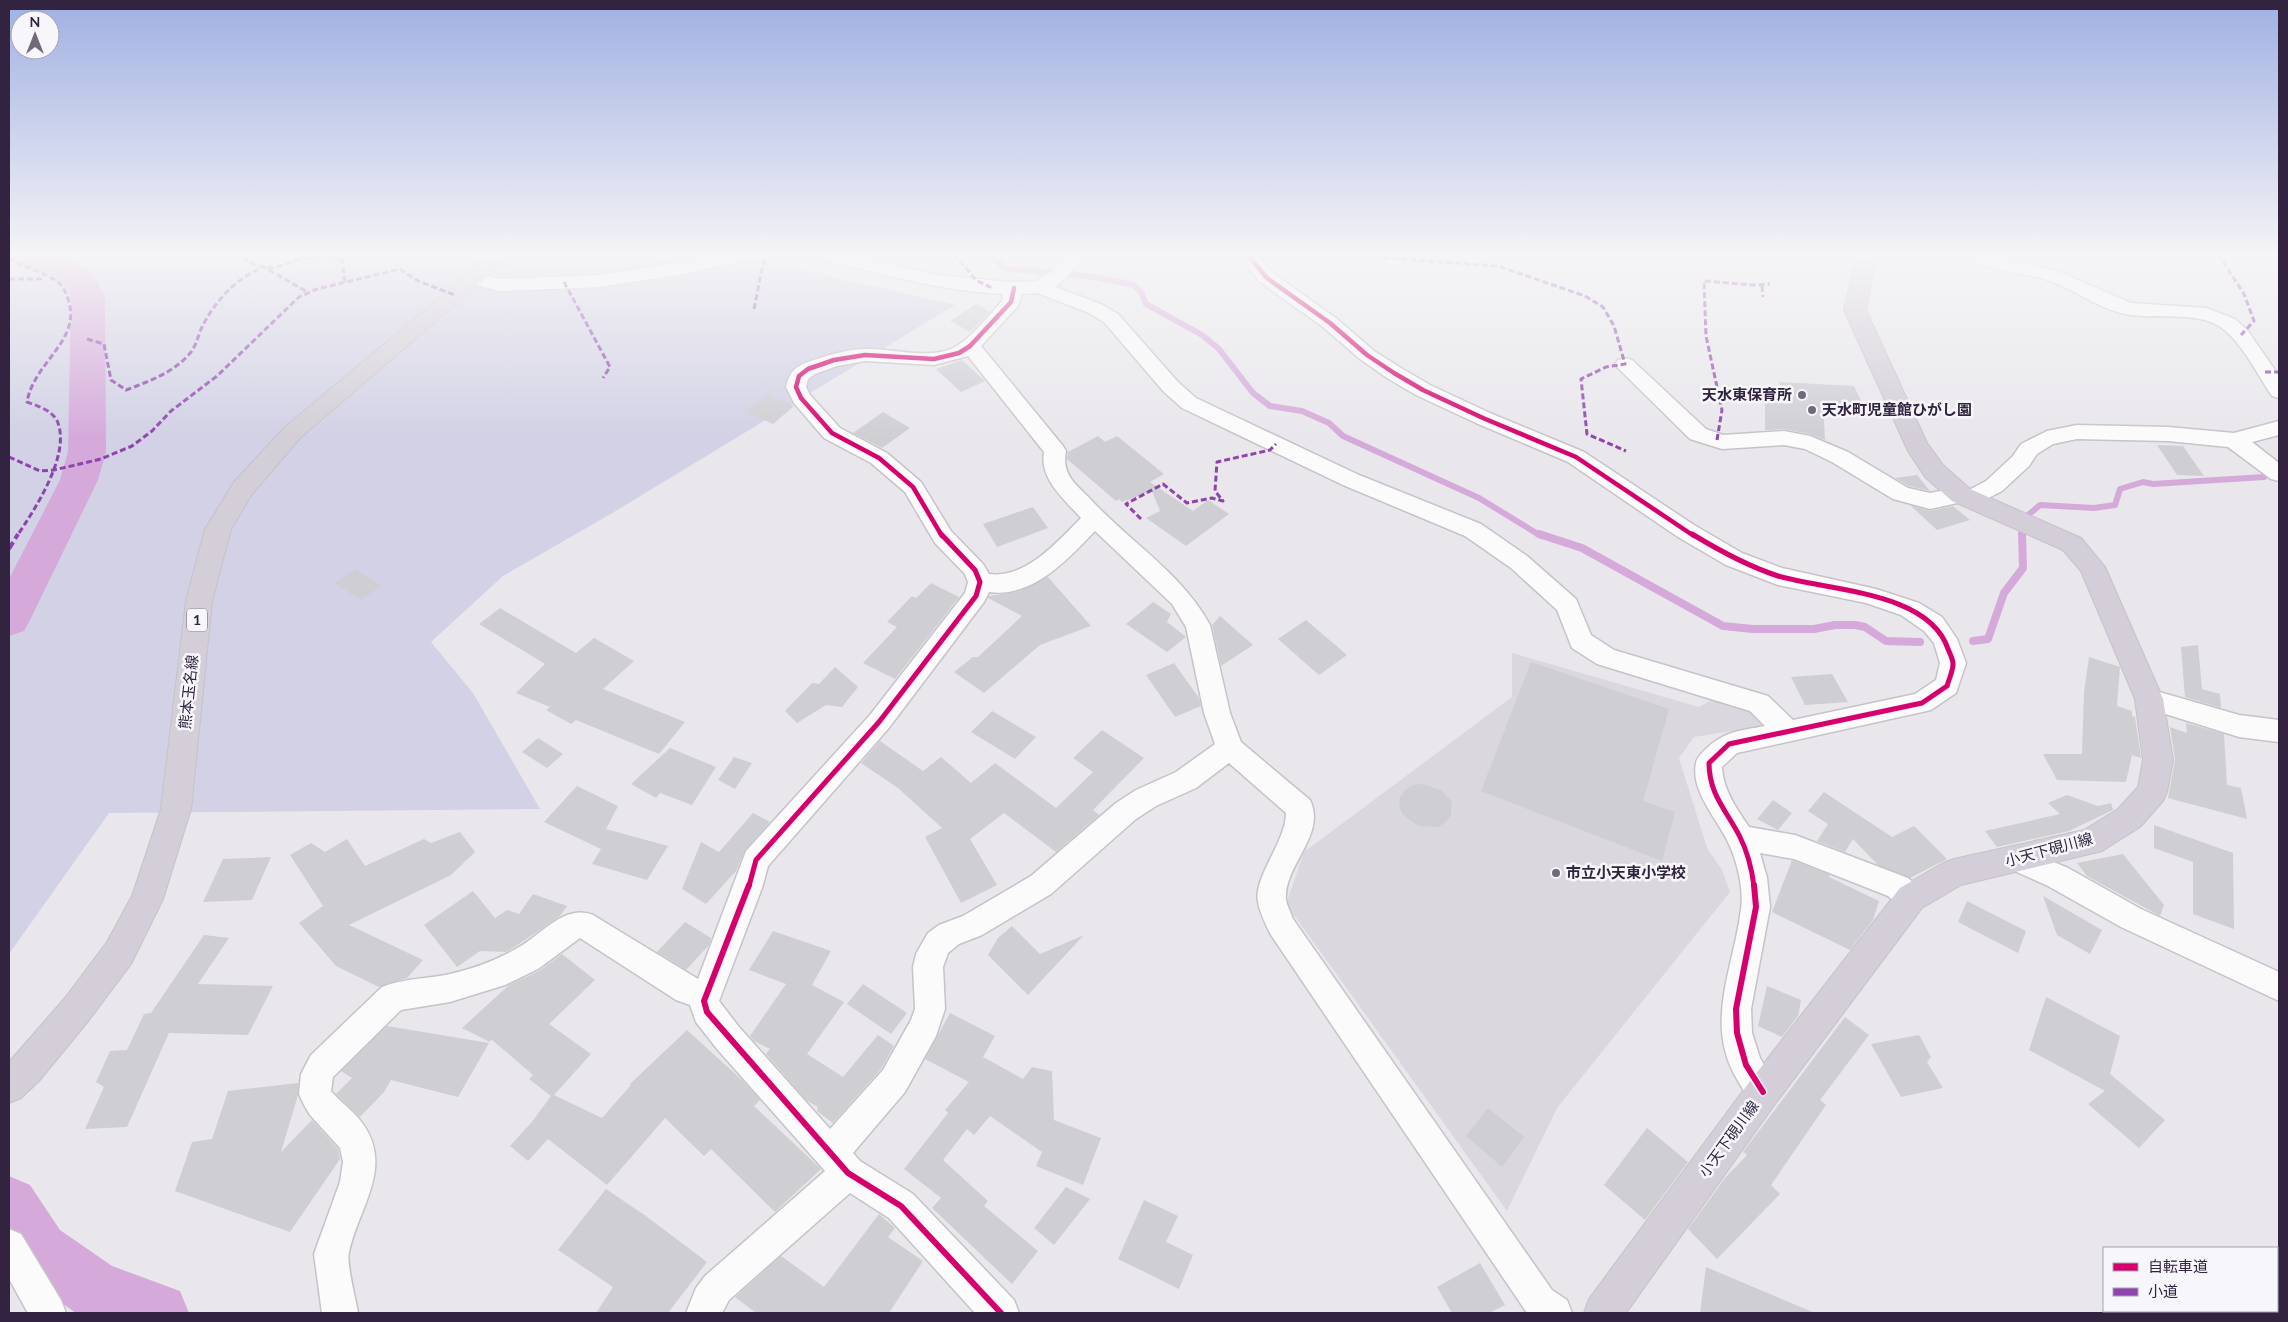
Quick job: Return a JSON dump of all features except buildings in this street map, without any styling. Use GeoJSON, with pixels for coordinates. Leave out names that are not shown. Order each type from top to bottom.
{"type":"FeatureCollection","features":[{"type":"Feature","properties":{"kind":"main road","name":"熊本玉名線"},"geometry":{"type":"LineString","coordinates":[[18,1077],[77,1009],[119,952],[147,899],[176,809],[199,601],[211,549],[218,529],[243,488],[292,433],[431,316]]}},
{"type":"Feature","properties":{"kind":"main road","name":"小天下硯川線"},"geometry":{"type":"LineString","coordinates":[[1603,1313],[1763,1092],[1912,898],[1954,873],[2091,842],[2129,818],[2152,792],[2158,760],[2149,699],[2092,567],[2072,544],[1966,497],[1934,470],[1916,445],[1858,316]]}},
{"type":"Feature","properties":{"kind":"street"},"geometry":{"type":"LineString","coordinates":[[992,1310],[901,1206],[839,1163],[707,1012],[704,1006],[705,995],[748,888],[756,860],[879,722],[976,596],[980,582],[975,570],[943,537],[912,487],[878,458],[832,433],[801,398],[796,387],[799,376],[808,369],[834,360],[864,355],[942,358],[960,352],[970,346],[998,316]]}},
{"type":"Feature","properties":{"kind":"street"},"geometry":{"type":"LineString","coordinates":[[1107,316],[1171,387],[1189,403],[1351,480],[1473,530],[1519,562],[1566,605],[1580,641],[1606,657],[1759,703],[1786,731]]}},
{"type":"Feature","properties":{"kind":"street"},"geometry":{"type":"LineString","coordinates":[[1320,316],[1367,355],[1408,382],[1483,418],[1576,457],[1686,532],[1734,559],[1778,576],[1868,595],[1910,609],[1933,624],[1945,639],[1953,663],[1947,686],[1922,703],[1730,744],[1709,763],[1709,778],[1721,808],[1741,838],[1753,878],[1756,907],[1736,1008],[1737,1033],[1746,1065],[1763,1092]]}},
{"type":"Feature","properties":{"kind":"street"},"geometry":{"type":"LineString","coordinates":[[2210,316],[2228,323],[2241,335],[2279,392]]}},
{"type":"Feature","properties":{"kind":"street"},"geometry":{"type":"LineString","coordinates":[[970,346],[1055,451],[1053,463],[1063,484],[1095,518],[1180,598],[1198,624],[1217,713],[1230,748],[1300,808],[1300,825],[1272,887],[1272,901],[1281,926],[1540,1302],[1554,1313]]}},
{"type":"Feature","properties":{"kind":"street"},"geometry":{"type":"LineString","coordinates":[[1625,364],[1698,434],[1722,442],[1784,438],[1810,443],[1840,457],[1902,494],[1930,500],[1966,497],[1994,486],[2022,461],[2029,449],[2047,438],[2077,432],[2168,434],[2234,440],[2279,428]]}},
{"type":"Feature","properties":{"kind":"street"},"geometry":{"type":"LineString","coordinates":[[2234,440],[2279,474]]}},
{"type":"Feature","properties":{"kind":"street"},"geometry":{"type":"LineString","coordinates":[[980,582],[1004,584],[1030,574],[1055,558],[1095,518]]}},
{"type":"Feature","properties":{"kind":"street"},"geometry":{"type":"LineString","coordinates":[[2149,699],[2239,726],[2279,731]]}},
{"type":"Feature","properties":{"kind":"street"},"geometry":{"type":"LineString","coordinates":[[704,1313],[708,1300],[716,1288],[839,1163],[894,1081],[925,1026],[930,1008],[928,967],[931,954],[938,943],[949,934],[972,926],[1041,885],[1126,811],[1146,798],[1186,780],[1230,748]]}},
{"type":"Feature","properties":{"kind":"street"},"geometry":{"type":"LineString","coordinates":[[1741,838],[1795,847],[1898,887],[1912,898]]}},
{"type":"Feature","properties":{"kind":"street"},"geometry":{"type":"LineString","coordinates":[[2018,859],[2058,877],[2131,918],[2279,987]]}},
{"type":"Feature","properties":{"kind":"street"},"geometry":{"type":"LineString","coordinates":[[340,1313],[331,1254],[356,1182],[360,1162],[355,1142],[321,1104],[315,1094],[314,1082],[322,1066],[393,997],[450,988],[494,975],[527,959],[548,946],[572,926],[583,924],[687,990],[705,995]]}},
{"type":"Feature","properties":{"kind":"street"},"geometry":{"type":"LineString","coordinates":[[9,1246],[48,1313]]}},
{"type":"Feature","properties":{"kind":"shaded area"},"geometry":{"type":"Polygon","coordinates":[[[9,316],[937,316],[614,512],[503,576],[431,642],[473,693],[540,809],[109,813],[9,954],[9,316]]]}},
{"type":"Feature","properties":{"kind":"shaded area"},"geometry":{"type":"Polygon","coordinates":[[[1512,653],[1699,707],[1711,700],[1740,706],[1763,719],[1764,726],[1694,737],[1679,758],[1707,848],[1722,870],[1730,892],[1557,1108],[1507,1211],[1286,904],[1304,852],[1512,697],[1512,653]]]}},
{"type":"Feature","properties":{"kind":"waterway"},"geometry":{"type":"LineString","coordinates":[[9,620],[79,480],[87,452],[88,316]]}},
{"type":"Feature","properties":{"kind":"waterway"},"geometry":{"type":"LineString","coordinates":[[1167,316],[1202,335],[1219,349],[1253,393],[1270,406],[1302,411],[1329,423],[1343,436],[1479,498],[1541,536]]}},
{"type":"Feature","properties":{"kind":"waterway"},"geometry":{"type":"LineString","coordinates":[[2027,516],[2040,505],[2094,508],[2115,505],[2120,489],[2143,482],[2153,484],[2264,477]]}},
{"type":"Feature","properties":{"kind":"waterway"},"geometry":{"type":"LineString","coordinates":[[2022,529],[2022,534]]}},
{"type":"Feature","properties":{"kind":"waterway"},"geometry":{"type":"LineString","coordinates":[[1539,534],[1582,548],[1723,626],[1753,629],[1814,629],[1835,625],[1855,625],[1865,627],[1886,641],[1920,642]]}},
{"type":"Feature","properties":{"kind":"waterway"},"geometry":{"type":"LineString","coordinates":[[1973,641],[1988,639],[2004,593],[2023,568],[2022,534]]}},
{"type":"Feature","properties":{"kind":"waterway"},"geometry":{"type":"LineString","coordinates":[[9,1206],[39,1251],[94,1290],[158,1313]]}},
{"type":"Feature","properties":{"kind":"marked path"},"geometry":{"type":"LineString","coordinates":[[9,549],[36,506],[59,453],[61,437],[56,419],[45,410],[27,402],[29,391],[38,373],[69,330],[71,316]]}},
{"type":"Feature","properties":{"kind":"marked path"},"geometry":{"type":"LineString","coordinates":[[87,339],[104,344],[111,380],[126,390],[161,376],[177,366],[193,350],[202,327],[209,316]]}},
{"type":"Feature","properties":{"kind":"marked path"},"geometry":{"type":"LineString","coordinates":[[9,457],[40,471],[54,470],[101,459],[132,446],[152,431],[171,411],[217,376],[280,316]]}},
{"type":"Feature","properties":{"kind":"marked path"},"geometry":{"type":"LineString","coordinates":[[582,316],[610,367],[603,378]]}},
{"type":"Feature","properties":{"kind":"marked path"},"geometry":{"type":"LineString","coordinates":[[1608,316],[1614,326],[1625,364],[1606,367],[1581,379],[1587,434],[1626,451]]}},
{"type":"Feature","properties":{"kind":"marked path"},"geometry":{"type":"LineString","coordinates":[[1705,316],[1706,336],[1722,410],[1717,440]]}},
{"type":"Feature","properties":{"kind":"marked path"},"geometry":{"type":"LineString","coordinates":[[2241,335],[2254,321],[2252,316]]}},
{"type":"Feature","properties":{"kind":"marked path"},"geometry":{"type":"LineString","coordinates":[[2265,372],[2279,372]]}},
{"type":"Feature","properties":{"kind":"marked path"},"geometry":{"type":"LineString","coordinates":[[1141,519],[1126,504],[1163,484],[1187,503],[1212,498],[1223,501],[1215,491],[1217,462],[1270,450],[1276,444]]}},
{"type":"Feature","properties":{"kind":"cycle path"},"geometry":{"type":"LineString","coordinates":[[998,316],[970,346],[959,353],[934,359],[865,355],[834,360],[808,369],[799,376],[796,387],[801,398],[832,433],[879,458],[913,487],[943,537],[975,570],[980,582],[976,596],[879,722],[756,860],[748,888],[704,1001],[707,1012],[728,1038],[848,1173],[901,1206],[1001,1313]]}},
{"type":"Feature","properties":{"kind":"cycle path"},"geometry":{"type":"LineString","coordinates":[[1319,316],[1367,355],[1394,373],[1423,390],[1483,418],[1576,457],[1686,531],[1734,559],[1778,576],[1868,595],[1910,609],[1933,624],[1945,639],[1953,663],[1947,686],[1922,703],[1729,744],[1709,763],[1709,778],[1721,808],[1741,838],[1753,878],[1756,907],[1736,1009],[1737,1033],[1746,1065],[1763,1092]]}},
{"type":"Feature","properties":{"kind":"place","name":"天水東保育所"},"geometry":{"type":"Point","coordinates":[1802,395]}},
{"type":"Feature","properties":{"kind":"place","name":"天水町児童館ひがし園"},"geometry":{"type":"Point","coordinates":[1812,410]}},
{"type":"Feature","properties":{"kind":"place","name":"市立小天東小学校"},"geometry":{"type":"Point","coordinates":[1556,873]}}]}
